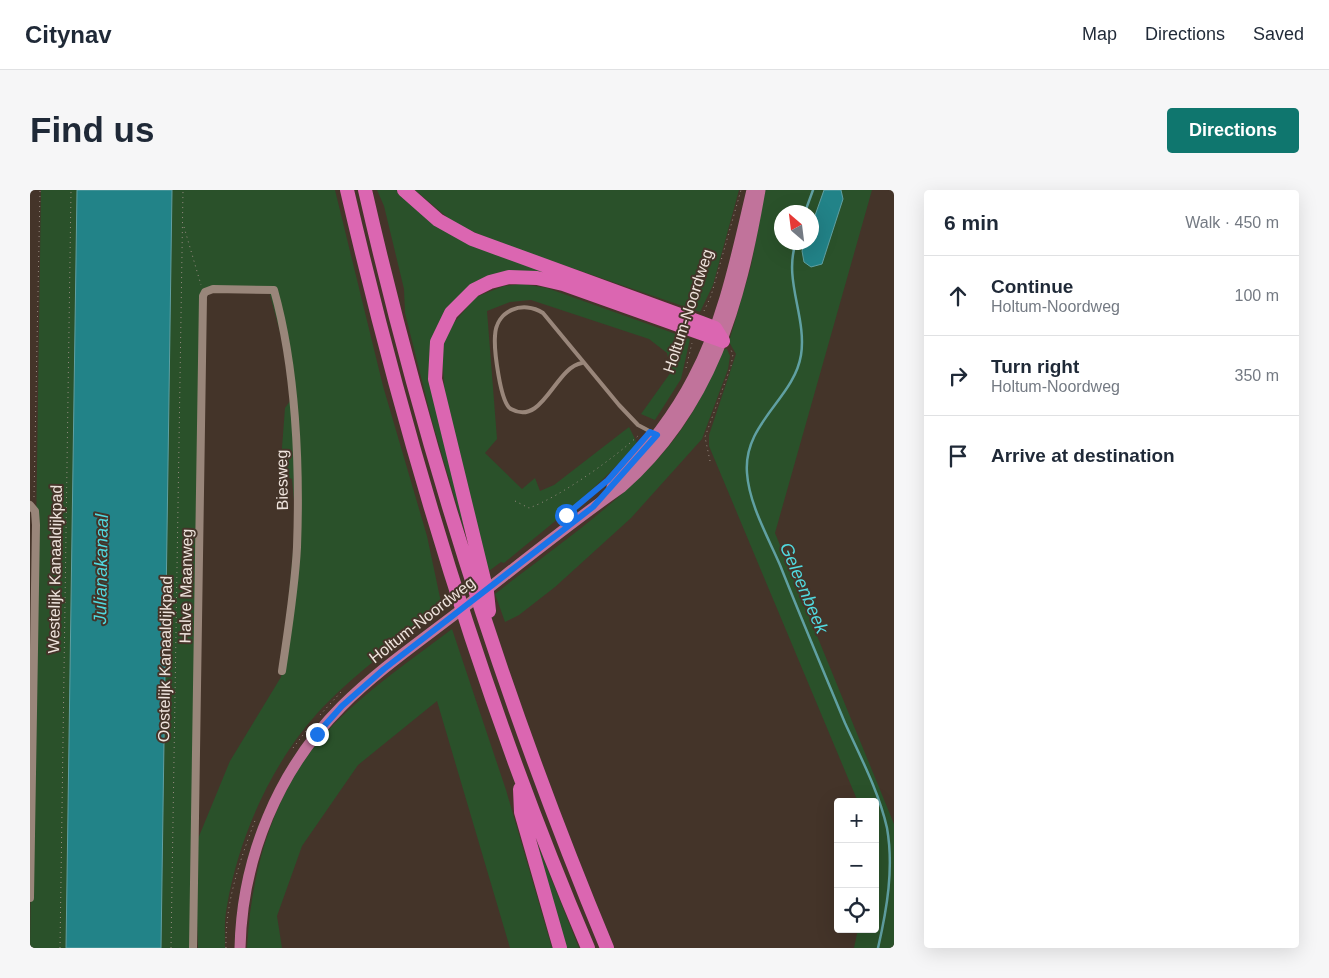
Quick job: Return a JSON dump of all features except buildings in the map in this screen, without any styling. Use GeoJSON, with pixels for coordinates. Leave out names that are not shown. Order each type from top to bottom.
{"type":"FeatureCollection","features":[{"type":"Feature","properties":{"kind":"highway"},"geometry":{"type":"LineString","coordinates":[[347,190],[390,368],[444,554],[519,776],[588,948]]}},
{"type":"Feature","properties":{"kind":"highway"},"geometry":{"type":"LineString","coordinates":[[365,190],[408,361],[462,546],[494,646],[563,842],[607,948]]}},
{"type":"Feature","properties":{"kind":"highway"},"geometry":{"type":"LineString","coordinates":[[404,190],[438,220],[472,239],[716,336]]}},
{"type":"Feature","properties":{"kind":"highway"},"geometry":{"type":"LineString","coordinates":[[494,646],[487,592],[440,406],[436,379],[436,351],[446,319],[460,301],[481,286],[509,277],[522,277],[563,284],[697,327]]}},
{"type":"Feature","properties":{"kind":"highway"},"geometry":{"type":"LineString","coordinates":[[519,776],[521,812],[560,948]]}},
{"type":"Feature","properties":{"kind":"main road","name":"Holtum-Noordweg"},"geometry":{"type":"LineString","coordinates":[[593,507],[657,435],[694,377],[716,336],[752,190]]}},
{"type":"Feature","properties":{"kind":"main road","name":"Holtum-Noordweg"},"geometry":{"type":"LineString","coordinates":[[240,948],[243,903],[252,858],[268,816],[296,763],[317,734],[342,706],[384,669],[593,507],[622,487],[643,468],[668,440],[692,404],[716,336],[744,271],[760,190]]}},
{"type":"Feature","properties":{"kind":"street","name":"Biesweg"},"geometry":{"type":"LineString","coordinates":[[205,292],[213,289],[272,290],[276,298],[286,351],[295,448],[297,547],[282,671]]}},
{"type":"Feature","properties":{"kind":"street","name":"Halve Maanweg"},"geometry":{"type":"LineString","coordinates":[[193,948],[205,292]]}},
{"type":"Feature","properties":{"kind":"street"},"geometry":{"type":"LineString","coordinates":[[30,898],[36,525],[32,507]]}},
{"type":"Feature","properties":{"kind":"lane"},"geometry":{"type":"LineString","coordinates":[[582,363],[566,370],[540,404],[521,412],[512,410],[502,399],[495,335],[498,324],[506,313],[515,307],[536,308],[625,412],[644,429],[668,440]]}},
{"type":"Feature","properties":{"kind":"path"},"geometry":{"type":"LineString","coordinates":[[32,507],[40,190]]}},
{"type":"Feature","properties":{"kind":"path","name":"Westelijk Kanaaldijkpad"},"geometry":{"type":"LineString","coordinates":[[60,948],[71,190]]}},
{"type":"Feature","properties":{"kind":"path","name":"Oostelijk Kanaaldijkpad"},"geometry":{"type":"LineString","coordinates":[[171,948],[183,190]]}},
{"type":"Feature","properties":{"kind":"path","name":"Holtum-Noordweg"},"geometry":{"type":"LineString","coordinates":[[686,369],[697,327],[711,296],[741,190]]}},
{"type":"Feature","properties":{"kind":"path"},"geometry":{"type":"LineString","coordinates":[[183,224],[200,284],[205,292]]}},
{"type":"Feature","properties":{"kind":"path"},"geometry":{"type":"LineString","coordinates":[[710,461],[705,437],[731,366],[733,354],[716,336]]}},
{"type":"Feature","properties":{"kind":"path"},"geometry":{"type":"LineString","coordinates":[[515,501],[529,508],[557,494],[624,447],[644,429]]}},
{"type":"Feature","properties":{"kind":"path"},"geometry":{"type":"LineString","coordinates":[[573,509],[601,486]]}},
{"type":"Feature","properties":{"kind":"green space"},"geometry":{"type":"Polygon","coordinates":[[[41,190],[77,190],[66,948],[30,948],[41,190]]]}},
{"type":"Feature","properties":{"kind":"green space"},"geometry":{"type":"Polygon","coordinates":[[[172,190],[335,190],[383,386],[427,536],[442,607],[337,693],[305,728],[289,750],[261,800],[240,852],[226,911],[225,948],[198,948],[195,857],[190,948],[161,948],[172,190]],[[269,291],[202,293],[195,846],[230,761],[281,677],[296,521],[292,479],[280,474],[285,408],[290,401],[284,347],[269,291]]]}},
{"type":"Feature","properties":{"kind":"green space"},"geometry":{"type":"Polygon","coordinates":[[[377,190],[401,190],[418,207],[612,295],[567,283],[486,281],[434,340],[465,533],[432,421],[405,313],[404,289],[384,206],[377,190]]]}},
{"type":"Feature","properties":{"kind":"green space"},"geometry":{"type":"Polygon","coordinates":[[[415,190],[739,190],[713,285],[700,312],[499,243],[454,223],[415,190]]]}},
{"type":"Feature","properties":{"kind":"green space"},"geometry":{"type":"Polygon","coordinates":[[[765,190],[824,190],[819,205],[774,205],[774,250],[802,250],[822,264],[843,199],[841,190],[872,190],[775,533],[894,824],[894,948],[854,948],[857,933],[879,933],[879,798],[856,798],[709,446],[709,435],[736,354],[729,342],[751,266],[765,190]]]}},
{"type":"Feature","properties":{"kind":"green space"},"geometry":{"type":"Polygon","coordinates":[[[522,284],[547,288],[690,339],[681,379],[655,420],[641,414],[671,372],[667,353],[649,339],[531,300],[510,302],[487,311],[497,439],[485,453],[522,489],[535,478],[540,491],[554,485],[629,427],[637,443],[606,476],[573,506],[504,563],[501,562],[489,571],[447,427],[442,354],[445,338],[451,326],[476,297],[504,286],[522,284]]]}},
{"type":"Feature","properties":{"kind":"green space"},"geometry":{"type":"Polygon","coordinates":[[[724,349],[727,349],[730,356],[728,369],[702,439],[631,518],[555,587],[519,615],[505,622],[495,594],[597,515],[647,471],[668,447],[691,415],[724,349]]]}},
{"type":"Feature","properties":{"kind":"green space"},"geometry":{"type":"Polygon","coordinates":[[[452,629],[506,790],[552,948],[510,948],[437,701],[358,765],[302,846],[277,916],[282,948],[247,948],[254,887],[261,857],[270,828],[296,772],[334,724],[362,698],[452,629]]]}},
{"type":"Feature","properties":{"kind":"green space"},"geometry":{"type":"Polygon","coordinates":[[[527,818],[579,948],[564,948],[527,818]]]}},
{"type":"Feature","properties":{"kind":"water","name":"Julianakanaal"},"geometry":{"type":"Polygon","coordinates":[[[77,190],[172,190],[161,948],[66,948],[77,190]]]}},
{"type":"Feature","properties":{"kind":"water"},"geometry":{"type":"Polygon","coordinates":[[[824,190],[841,190],[843,199],[822,264],[811,267],[804,262],[802,251],[819,250],[819,205],[824,190]]]}},
{"type":"Feature","properties":{"kind":"waterway","name":"Geleenbeek"},"geometry":{"type":"LineString","coordinates":[[808,205],[813,190]]}},
{"type":"Feature","properties":{"kind":"waterway","name":"Geleenbeek"},"geometry":{"type":"LineString","coordinates":[[794,250],[792,270],[801,327],[801,355],[797,371],[760,425],[753,440],[748,455],[747,473],[751,497],[760,520],[845,723],[869,774],[884,815],[889,843],[890,873],[887,903],[878,948]]}},
{"type":"Feature","properties":{"kind":"route"},"geometry":{"type":"LineString","coordinates":[[317,734],[342,706],[384,669],[593,507],[636,461],[657,435],[650,432],[608,480],[566,515]]}}]}
